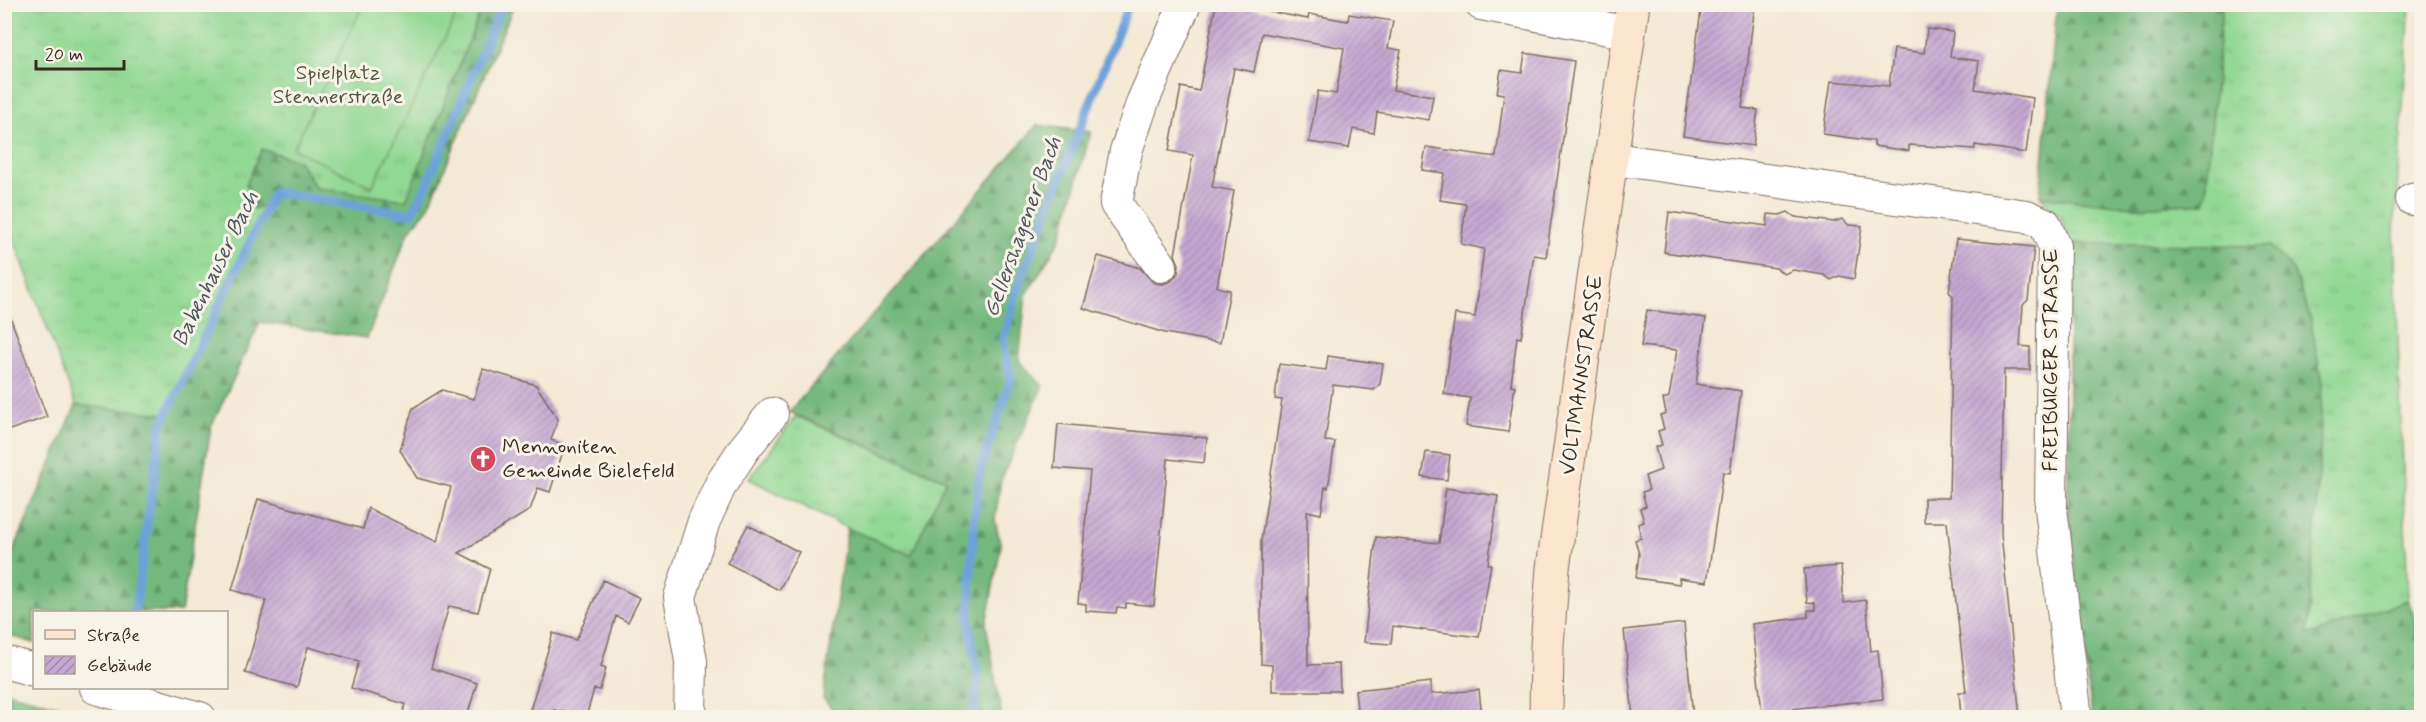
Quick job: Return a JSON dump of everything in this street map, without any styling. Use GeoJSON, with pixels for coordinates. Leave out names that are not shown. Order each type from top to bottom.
{"type":"FeatureCollection","features":[{"type":"Feature","properties":{"kind":"street"},"geometry":{"type":"LineString","coordinates":[[1161,266],[1116,204],[1126,151],[1143,101],[1185,4]]}},
{"type":"Feature","properties":{"kind":"street","name":"VOLTMANNSTRASSE"},"geometry":{"type":"LineString","coordinates":[[1481,4],[1631,19],[1613,159],[1553,568],[1546,654],[1546,717]]}},
{"type":"Feature","properties":{"kind":"street","name":"FREIBURGER STRASSE"},"geometry":{"type":"LineString","coordinates":[[1613,159],[2027,216],[2045,224],[2054,246],[2051,508],[2076,717]]}},
{"type":"Feature","properties":{"kind":"street"},"geometry":{"type":"LineString","coordinates":[[690,717],[691,661],[680,597],[704,521],[721,484],[744,449],[772,414]]}},
{"type":"Feature","properties":{"kind":"street"},"geometry":{"type":"LineString","coordinates":[[4,662],[33,670]]}},
{"type":"Feature","properties":{"kind":"street"},"geometry":{"type":"LineString","coordinates":[[103,689],[200,717]]}},
{"type":"Feature","properties":{"kind":"green space","name":"Spielplatz Stennerstraße"},"geometry":{"type":"Polygon","coordinates":[[[5,5],[514,5],[428,208],[409,231],[367,338],[260,322],[211,427],[181,611],[33,611],[33,643],[5,634],[5,571],[76,405],[5,216],[5,5]]]}},
{"type":"Feature","properties":{"kind":"green space","name":"Spielplatz Stennerstraße"},"geometry":{"type":"Polygon","coordinates":[[[363,5],[461,5],[372,187],[293,149],[363,5]]]}},
{"type":"Feature","properties":{"kind":"green space"},"geometry":{"type":"Polygon","coordinates":[[[483,5],[514,5],[428,208],[409,231],[367,338],[260,322],[211,427],[181,611],[33,611],[33,643],[5,634],[5,571],[76,405],[166,414],[270,204],[254,209],[246,184],[262,149],[299,161],[316,188],[406,200],[483,5]]]}},
{"type":"Feature","properties":{"kind":"green space"},"geometry":{"type":"Polygon","coordinates":[[[2057,5],[2222,5],[2205,203],[2134,207],[2040,196],[2057,5]]]}},
{"type":"Feature","properties":{"kind":"green space"},"geometry":{"type":"Polygon","coordinates":[[[2222,5],[2410,5],[2394,233],[2408,600],[2421,636],[2421,717],[2092,717],[2068,510],[2070,243],[2061,217],[2040,196],[2134,207],[2205,203],[2222,5]]]}},
{"type":"Feature","properties":{"kind":"green space"},"geometry":{"type":"Polygon","coordinates":[[[1037,125],[1091,132],[1060,240],[1026,295],[1019,361],[1043,386],[1001,480],[995,520],[1001,546],[986,624],[1002,717],[839,717],[823,698],[847,528],[911,555],[946,480],[789,412],[1037,125]]]}},
{"type":"Feature","properties":{"kind":"green space"},"geometry":{"type":"Polygon","coordinates":[[[2070,243],[2270,246],[2293,270],[2310,317],[2322,383],[2320,461],[2307,636],[2408,600],[2421,636],[2421,717],[2092,717],[2068,510],[2070,243]]]}},
{"type":"Feature","properties":{"kind":"green space"},"geometry":{"type":"Polygon","coordinates":[[[796,416],[946,480],[911,556],[847,528],[749,479],[796,416]]]}},
{"type":"Feature","properties":{"kind":"green space"},"geometry":{"type":"Polygon","coordinates":[[[5,691],[98,717],[5,717],[5,691]]]}},
{"type":"Feature","properties":{"kind":"building"},"geometry":{"type":"Polygon","coordinates":[[[1216,4],[1231,4],[1308,19],[1309,14],[1348,21],[1349,14],[1393,21],[1388,48],[1401,50],[1393,90],[1433,96],[1429,120],[1377,112],[1374,133],[1353,129],[1349,148],[1309,142],[1318,91],[1336,94],[1344,48],[1262,33],[1254,72],[1234,68],[1212,187],[1234,191],[1217,287],[1230,290],[1220,343],[1165,333],[1083,308],[1098,256],[1140,268],[1154,283],[1163,284],[1171,281],[1178,273],[1179,264],[1175,255],[1193,155],[1169,151],[1181,87],[1199,91],[1216,4]]]}},
{"type":"Feature","properties":{"kind":"building"},"geometry":{"type":"Polygon","coordinates":[[[1702,4],[1755,4],[1742,108],[1758,110],[1753,146],[1683,136],[1702,4]]]}},
{"type":"Feature","properties":{"kind":"building"},"geometry":{"type":"Polygon","coordinates":[[[1927,29],[1953,32],[1950,57],[1979,61],[1975,89],[2033,98],[2026,153],[1975,145],[1975,149],[1909,145],[1909,151],[1874,146],[1874,141],[1823,134],[1831,81],[1889,86],[1894,49],[1924,53],[1927,29]]]}},
{"type":"Feature","properties":{"kind":"building"},"geometry":{"type":"Polygon","coordinates":[[[1525,53],[1574,61],[1546,257],[1534,255],[1521,338],[1517,337],[1511,385],[1515,386],[1508,432],[1466,426],[1470,398],[1444,394],[1455,314],[1475,317],[1484,249],[1461,244],[1466,204],[1440,200],[1444,173],[1422,170],[1426,147],[1496,157],[1504,94],[1497,93],[1501,70],[1522,73],[1525,53]]]}},
{"type":"Feature","properties":{"kind":"building"},"geometry":{"type":"Polygon","coordinates":[[[1669,212],[1767,226],[1768,214],[1780,215],[1788,212],[1795,217],[1834,222],[1842,219],[1849,225],[1862,226],[1854,279],[1839,276],[1831,280],[1824,275],[1793,270],[1784,274],[1776,268],[1664,252],[1669,212]]]}},
{"type":"Feature","properties":{"kind":"building"},"geometry":{"type":"Polygon","coordinates":[[[1956,239],[2034,247],[2028,300],[2023,305],[2020,346],[2030,347],[2030,370],[2004,370],[2001,534],[2020,717],[1961,717],[1959,692],[1966,692],[1947,522],[1924,522],[1924,498],[1949,498],[1953,296],[1949,292],[1956,239]]]}},
{"type":"Feature","properties":{"kind":"building"},"geometry":{"type":"Polygon","coordinates":[[[1647,310],[1706,318],[1696,384],[1741,391],[1730,473],[1723,472],[1707,582],[1679,578],[1680,584],[1636,578],[1639,554],[1635,540],[1641,538],[1638,524],[1644,522],[1640,508],[1646,506],[1642,492],[1649,490],[1645,476],[1661,470],[1655,447],[1662,445],[1658,431],[1664,429],[1660,415],[1666,413],[1663,399],[1669,397],[1677,350],[1641,346],[1647,310]]]}},
{"type":"Feature","properties":{"kind":"building"},"geometry":{"type":"Polygon","coordinates":[[[8,311],[47,417],[4,432],[4,312],[8,311]]]}},
{"type":"Feature","properties":{"kind":"building"},"geometry":{"type":"Polygon","coordinates":[[[1328,356],[1383,364],[1380,384],[1374,390],[1333,385],[1325,441],[1335,442],[1328,488],[1325,487],[1321,514],[1307,511],[1308,665],[1339,664],[1340,691],[1272,691],[1272,665],[1261,664],[1261,541],[1282,400],[1275,399],[1279,364],[1326,370],[1328,356]]]}},
{"type":"Feature","properties":{"kind":"building"},"geometry":{"type":"Polygon","coordinates":[[[483,369],[536,385],[558,419],[551,440],[565,445],[550,492],[538,488],[530,510],[459,553],[490,569],[478,612],[449,606],[431,668],[477,683],[467,717],[402,717],[405,704],[351,688],[359,661],[308,647],[297,687],[245,673],[266,600],[232,590],[258,499],[363,529],[368,508],[437,542],[451,487],[417,478],[400,450],[413,408],[442,390],[474,399],[483,369]]]}},
{"type":"Feature","properties":{"kind":"building"},"geometry":{"type":"Polygon","coordinates":[[[1058,424],[1207,438],[1204,463],[1168,459],[1154,606],[1126,603],[1126,608],[1117,607],[1116,613],[1086,611],[1086,604],[1078,603],[1090,471],[1054,468],[1058,424]]]}},
{"type":"Feature","properties":{"kind":"building"},"geometry":{"type":"Polygon","coordinates":[[[1426,452],[1450,455],[1447,480],[1422,477],[1426,452]]]}},
{"type":"Feature","properties":{"kind":"building"},"geometry":{"type":"Polygon","coordinates":[[[1446,488],[1498,496],[1488,564],[1491,564],[1479,637],[1393,626],[1391,644],[1364,642],[1376,537],[1439,543],[1446,488]]]}},
{"type":"Feature","properties":{"kind":"building"},"geometry":{"type":"Polygon","coordinates":[[[748,525],[799,552],[779,590],[727,563],[748,525]]]}},
{"type":"Feature","properties":{"kind":"building"},"geometry":{"type":"Polygon","coordinates":[[[1841,566],[1844,603],[1866,600],[1871,651],[1878,650],[1883,699],[1762,712],[1752,624],[1808,617],[1808,610],[1815,610],[1815,603],[1807,602],[1804,569],[1841,566]]]}},
{"type":"Feature","properties":{"kind":"building"},"geometry":{"type":"Polygon","coordinates":[[[603,580],[640,598],[628,622],[616,616],[601,666],[606,668],[600,690],[594,689],[586,717],[554,710],[552,717],[528,717],[553,633],[576,640],[603,580]]]}},
{"type":"Feature","properties":{"kind":"building"},"geometry":{"type":"Polygon","coordinates":[[[1684,623],[1693,717],[1633,717],[1624,630],[1684,623]]]}},
{"type":"Feature","properties":{"kind":"building"},"geometry":{"type":"Polygon","coordinates":[[[1431,682],[1431,694],[1479,690],[1482,717],[1358,717],[1355,690],[1431,682]]]}},
{"type":"Feature","properties":{"kind":"waterway","name":"Babenhauser Bach"},"geometry":{"type":"LineString","coordinates":[[135,611],[161,426],[274,192],[411,214],[426,187],[502,4]]}},
{"type":"Feature","properties":{"kind":"waterway","name":"Gellershagener Bach"},"geometry":{"type":"LineString","coordinates":[[974,718],[978,677],[969,620],[974,521],[980,469],[1011,380],[1003,340],[1019,284],[1129,4]]}},
{"type":"Feature","properties":{"kind":"place","name":"Mennoniten Gemeinde Bielefeld"},"geometry":{"type":"Point","coordinates":[483,459]}}]}
